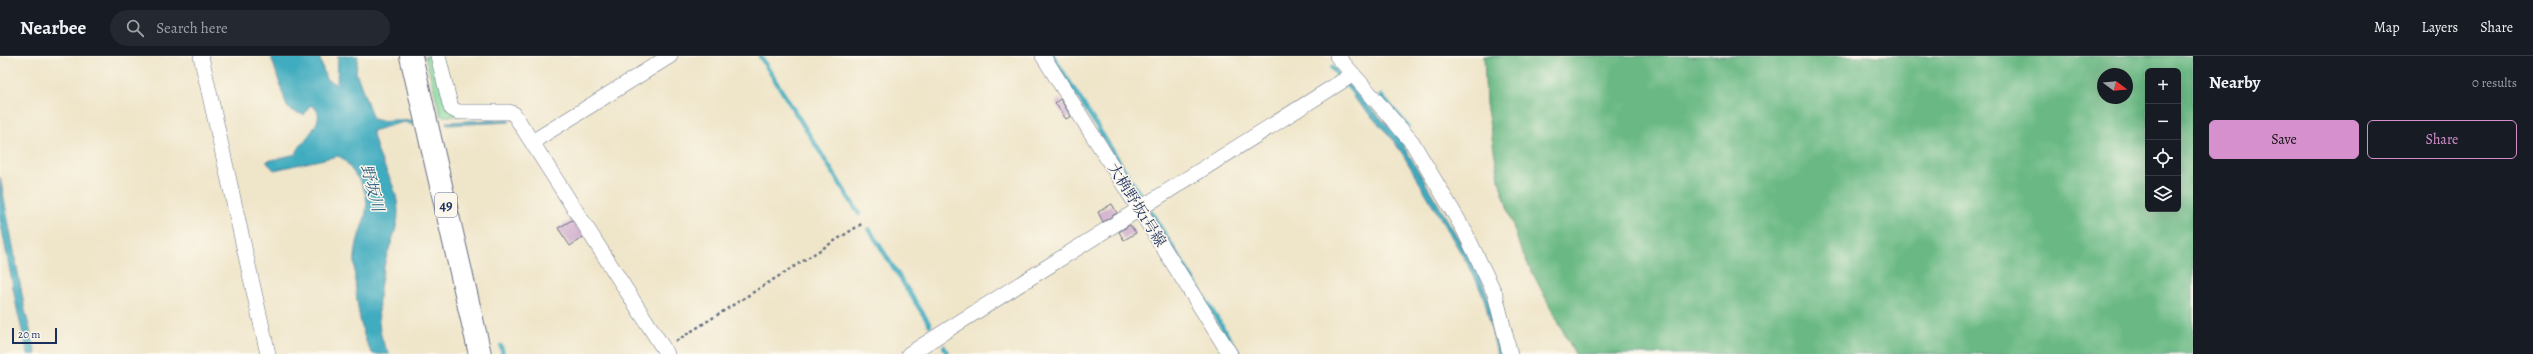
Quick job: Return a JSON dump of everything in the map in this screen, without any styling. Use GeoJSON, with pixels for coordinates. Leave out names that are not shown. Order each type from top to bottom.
{"type":"FeatureCollection","features":[{"type":"Feature","properties":{"kind":"main road","name":"49"},"geometry":{"type":"LineString","coordinates":[[411,56],[480,354]]}},
{"type":"Feature","properties":{"kind":"street"},"geometry":{"type":"LineString","coordinates":[[201,56],[268,354]]}},
{"type":"Feature","properties":{"kind":"street"},"geometry":{"type":"LineString","coordinates":[[438,56],[451,108],[458,112],[508,112],[514,114],[665,352]]}},
{"type":"Feature","properties":{"kind":"street"},"geometry":{"type":"LineString","coordinates":[[532,142],[670,56]]}},
{"type":"Feature","properties":{"kind":"street","name":"大桷野坂1号線"},"geometry":{"type":"LineString","coordinates":[[1044,56],[1230,354]]}},
{"type":"Feature","properties":{"kind":"street"},"geometry":{"type":"LineString","coordinates":[[909,354],[1139,209],[1343,63],[1396,121],[1412,142],[1464,230],[1495,294],[1510,354]]}},
{"type":"Feature","properties":{"kind":"path"},"geometry":{"type":"LineString","coordinates":[[665,352],[863,223]]}},
{"type":"Feature","properties":{"kind":"green space"},"geometry":{"type":"Polygon","coordinates":[[[425,56],[434,56],[461,116],[441,116],[425,56]]]}},
{"type":"Feature","properties":{"kind":"green space"},"geometry":{"type":"Polygon","coordinates":[[[1484,56],[2193,56],[2193,354],[1575,354],[1521,251],[1500,184],[1486,104],[1484,56]]]}},
{"type":"Feature","properties":{"kind":"water","name":"野坂川"},"geometry":{"type":"Polygon","coordinates":[[[271,56],[319,56],[326,79],[337,85],[338,56],[358,56],[356,72],[373,119],[415,121],[416,126],[404,122],[372,131],[398,204],[397,224],[383,269],[379,294],[379,321],[381,334],[384,345],[390,354],[373,354],[364,335],[358,308],[355,279],[355,257],[367,205],[366,196],[362,185],[347,163],[338,156],[274,170],[267,163],[267,161],[296,154],[313,129],[317,122],[318,116],[316,110],[310,105],[304,115],[294,112],[287,107],[271,56]]]}},
{"type":"Feature","properties":{"kind":"water"},"geometry":{"type":"Polygon","coordinates":[[[1356,94],[1396,133],[1478,272],[1489,299],[1503,354],[1497,354],[1485,301],[1474,275],[1402,153],[1390,136],[1353,97],[1356,94]]]}},
{"type":"Feature","properties":{"kind":"water"},"geometry":{"type":"Polygon","coordinates":[[[508,119],[510,122],[447,125],[446,122],[508,119]]]}},
{"type":"Feature","properties":{"kind":"water"},"geometry":{"type":"Polygon","coordinates":[[[0,177],[25,310],[36,354],[28,354],[18,314],[0,219],[0,177]]]}},
{"type":"Feature","properties":{"kind":"building"},"geometry":{"type":"Polygon","coordinates":[[[1060,99],[1071,116],[1066,119],[1055,103],[1060,99]]]}},
{"type":"Feature","properties":{"kind":"building"},"geometry":{"type":"Polygon","coordinates":[[[1112,204],[1117,213],[1103,222],[1098,212],[1112,204]]]}},
{"type":"Feature","properties":{"kind":"building"},"geometry":{"type":"Polygon","coordinates":[[[574,219],[586,235],[570,246],[558,228],[574,219]]]}},
{"type":"Feature","properties":{"kind":"building"},"geometry":{"type":"Polygon","coordinates":[[[1130,225],[1136,233],[1124,240],[1119,232],[1130,225]]]}},
{"type":"Feature","properties":{"kind":"waterway"},"geometry":{"type":"LineString","coordinates":[[760,56],[859,214]]}},
{"type":"Feature","properties":{"kind":"waterway"},"geometry":{"type":"LineString","coordinates":[[1053,56],[1142,198]]}},
{"type":"Feature","properties":{"kind":"waterway"},"geometry":{"type":"LineString","coordinates":[[1332,68],[1359,99]]}},
{"type":"Feature","properties":{"kind":"waterway"},"geometry":{"type":"LineString","coordinates":[[1381,96],[1408,126]]}},
{"type":"Feature","properties":{"kind":"waterway"},"geometry":{"type":"LineString","coordinates":[[1151,212],[1239,354]]}},
{"type":"Feature","properties":{"kind":"waterway"},"geometry":{"type":"LineString","coordinates":[[869,229],[930,325]]}},
{"type":"Feature","properties":{"kind":"waterway"},"geometry":{"type":"LineString","coordinates":[[501,346],[503,354]]}},
{"type":"Feature","properties":{"kind":"waterway"},"geometry":{"type":"LineString","coordinates":[[944,347],[948,354]]}}]}
